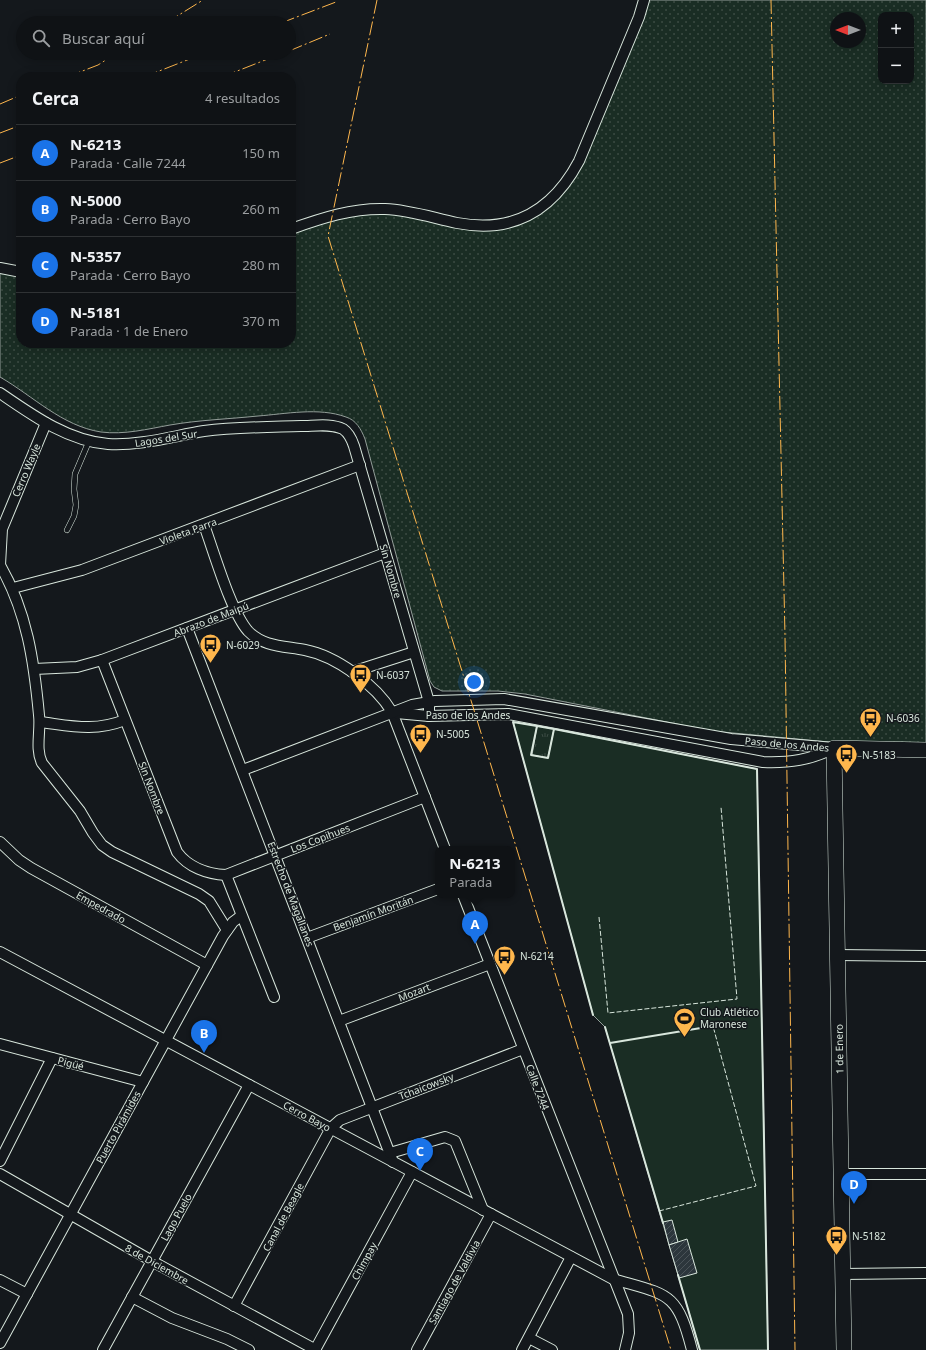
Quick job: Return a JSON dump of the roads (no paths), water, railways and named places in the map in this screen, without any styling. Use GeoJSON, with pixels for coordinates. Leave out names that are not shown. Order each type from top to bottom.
{"type":"FeatureCollection","features":[{"type":"Feature","properties":{"kind":"street"},"geometry":{"type":"LineString","coordinates":[[296,228],[326,217],[365,209],[400,210],[458,223],[493,225],[511,222],[544,206],[557,194],[570,178],[579,161],[639,17],[644,0]]}},
{"type":"Feature","properties":{"kind":"street"},"geometry":{"type":"LineString","coordinates":[[0,268],[16,271]]}},
{"type":"Feature","properties":{"kind":"street","name":"Lagos del Sur"},"geometry":{"type":"LineString","coordinates":[[0,393],[46,423],[89,440],[108,444],[126,444],[205,431],[249,427],[330,426],[343,429]]}},
{"type":"Feature","properties":{"kind":"street","name":"Cerro Wayle"},"geometry":{"type":"LineString","coordinates":[[0,565],[2,529],[46,423]]}},
{"type":"Feature","properties":{"kind":"street","name":"Sin Nombre"},"geometry":{"type":"LineString","coordinates":[[343,429],[352,439],[360,465],[429,702],[429,716]]}},
{"type":"Feature","properties":{"kind":"street","name":"Violeta Parra"},"geometry":{"type":"LineString","coordinates":[[13,588],[82,570],[360,465]]}},
{"type":"Feature","properties":{"kind":"street"},"geometry":{"type":"LineString","coordinates":[[204,525],[235,609],[243,625],[258,639],[280,647],[306,650],[320,654],[352,672],[378,694],[392,712],[444,846]]}},
{"type":"Feature","properties":{"kind":"street","name":"Abrazo de Maipú"},"geometry":{"type":"LineString","coordinates":[[34,669],[77,667],[102,660],[385,553]]}},
{"type":"Feature","properties":{"kind":"street"},"geometry":{"type":"LineString","coordinates":[[0,565],[13,588],[28,633],[40,722],[39,756],[80,811],[102,845],[112,852],[199,894],[209,901],[227,930]]}},
{"type":"Feature","properties":{"kind":"street","name":"Estrecho de Magallanes"},"geometry":{"type":"LineString","coordinates":[[187,628],[391,1157]]}},
{"type":"Feature","properties":{"kind":"street"},"geometry":{"type":"LineString","coordinates":[[352,672],[414,652]]}},
{"type":"Feature","properties":{"kind":"street","name":"Sin Nombre"},"geometry":{"type":"LineString","coordinates":[[102,660],[177,852],[183,860],[190,865],[214,874]]}},
{"type":"Feature","properties":{"kind":"street","name":"Paso de los Andes"},"geometry":{"type":"LineString","coordinates":[[243,770],[392,712],[429,702],[504,700],[731,739],[834,748]]}},
{"type":"Feature","properties":{"kind":"street","name":"Paso de los Andes"},"geometry":{"type":"LineString","coordinates":[[392,712],[429,716],[484,714],[516,715],[763,762],[786,762],[810,759],[834,748]]}},
{"type":"Feature","properties":{"kind":"street"},"geometry":{"type":"LineString","coordinates":[[40,722],[98,727],[108,726],[125,720]]}},
{"type":"Feature","properties":{"kind":"street"},"geometry":{"type":"LineString","coordinates":[[834,748],[926,750]]}},
{"type":"Feature","properties":{"kind":"street","name":"1 de Enero"},"geometry":{"type":"LineString","coordinates":[[834,748],[844,1350]]}},
{"type":"Feature","properties":{"kind":"street","name":"Los Copihues"},"geometry":{"type":"LineString","coordinates":[[214,874],[226,875],[425,797]]}},
{"type":"Feature","properties":{"kind":"street","name":"Empedrado"},"geometry":{"type":"LineString","coordinates":[[0,842],[19,860],[31,868],[207,965]]}},
{"type":"Feature","properties":{"kind":"street"},"geometry":{"type":"LineString","coordinates":[[226,875],[274,997]]}},
{"type":"Feature","properties":{"kind":"street","name":"Benjamín Moritán"},"geometry":{"type":"LineString","coordinates":[[307,938],[435,890]]}},
{"type":"Feature","properties":{"kind":"street","name":"Calle 7244"},"geometry":{"type":"LineString","coordinates":[[464,898],[625,1307],[630,1323],[628,1341],[625,1350]]}},
{"type":"Feature","properties":{"kind":"street","name":"Puerto Pirámides"},"geometry":{"type":"LineString","coordinates":[[0,1343],[207,965],[232,922],[241,916]]}},
{"type":"Feature","properties":{"kind":"street","name":"Cerro Bayo"},"geometry":{"type":"LineString","coordinates":[[0,952],[331,1128],[391,1157],[412,1172],[613,1279],[650,1290],[669,1298],[682,1316],[692,1350]]}},
{"type":"Feature","properties":{"kind":"street"},"geometry":{"type":"LineString","coordinates":[[837,955],[926,956]]}},
{"type":"Feature","properties":{"kind":"street","name":"Mozart"},"geometry":{"type":"LineString","coordinates":[[339,1021],[490,964]]}},
{"type":"Feature","properties":{"kind":"street","name":"Pigüé"},"geometry":{"type":"LineString","coordinates":[[0,1044],[143,1082]]}},
{"type":"Feature","properties":{"kind":"street","name":"Tchaicowsky"},"geometry":{"type":"LineString","coordinates":[[331,1128],[340,1120],[523,1049]]}},
{"type":"Feature","properties":{"kind":"street"},"geometry":{"type":"LineString","coordinates":[[0,1161],[52,1058]]}},
{"type":"Feature","properties":{"kind":"street","name":"Lago Puelo"},"geometry":{"type":"LineString","coordinates":[[103,1350],[249,1085]]}},
{"type":"Feature","properties":{"kind":"street","name":"Canal de Beagle"},"geometry":{"type":"LineString","coordinates":[[234,1306],[331,1128]]}},
{"type":"Feature","properties":{"kind":"street"},"geometry":{"type":"LineString","coordinates":[[391,1157],[445,1136],[455,1141],[487,1212]]}},
{"type":"Feature","properties":{"kind":"street","name":"Chimpay"},"geometry":{"type":"LineString","coordinates":[[316,1350],[412,1172]]}},
{"type":"Feature","properties":{"kind":"street","name":"8 de Diciembre"},"geometry":{"type":"LineString","coordinates":[[0,1174],[152,1261],[316,1350]]}},
{"type":"Feature","properties":{"kind":"street"},"geometry":{"type":"LineString","coordinates":[[841,1174],[926,1174]]}},
{"type":"Feature","properties":{"kind":"street","name":"Santiago de Valdivia"},"geometry":{"type":"LineString","coordinates":[[417,1350],[487,1212]]}},
{"type":"Feature","properties":{"kind":"street"},"geometry":{"type":"LineString","coordinates":[[522,1350],[571,1257]]}},
{"type":"Feature","properties":{"kind":"street"},"geometry":{"type":"LineString","coordinates":[[843,1274],[926,1273]]}},
{"type":"Feature","properties":{"kind":"street"},"geometry":{"type":"LineString","coordinates":[[0,1280],[27,1294]]}},
{"type":"Feature","properties":{"kind":"street"},"geometry":{"type":"LineString","coordinates":[[132,1297],[172,1318],[227,1339],[249,1350]]}},
{"type":"Feature","properties":{"kind":"street"},"geometry":{"type":"LineString","coordinates":[[529,1338],[552,1350]]}},
{"type":"Feature","properties":{"kind":"lane"},"geometry":{"type":"LineString","coordinates":[[67,530],[74,516],[76,505],[74,489],[75,474],[89,440]]}},
{"type":"Feature","properties":{"kind":"place","name":"N-6029"},"geometry":{"type":"Point","coordinates":[211,664]}},
{"type":"Feature","properties":{"kind":"place","name":"N-6037"},"geometry":{"type":"Point","coordinates":[361,694]}},
{"type":"Feature","properties":{"kind":"place","name":"N-6036"},"geometry":{"type":"Point","coordinates":[870,738]}},
{"type":"Feature","properties":{"kind":"place","name":"N-5005"},"geometry":{"type":"Point","coordinates":[420,754]}},
{"type":"Feature","properties":{"kind":"place","name":"N-5183"},"geometry":{"type":"Point","coordinates":[846,774]}},
{"type":"Feature","properties":{"kind":"place","name":"N-6213"},"geometry":{"type":"Point","coordinates":[475,944]}},
{"type":"Feature","properties":{"kind":"place","name":"N-6214"},"geometry":{"type":"Point","coordinates":[504,976]}},
{"type":"Feature","properties":{"kind":"place","name":"Club Atlético Maronese"},"geometry":{"type":"Point","coordinates":[685,1038]}},
{"type":"Feature","properties":{"kind":"place","name":"N-5000"},"geometry":{"type":"Point","coordinates":[204,1053]}},
{"type":"Feature","properties":{"kind":"place","name":"N-5357"},"geometry":{"type":"Point","coordinates":[420,1171]}},
{"type":"Feature","properties":{"kind":"place","name":"N-5181"},"geometry":{"type":"Point","coordinates":[854,1204]}},
{"type":"Feature","properties":{"kind":"place","name":"N-5182"},"geometry":{"type":"Point","coordinates":[837,1256]}}]}
